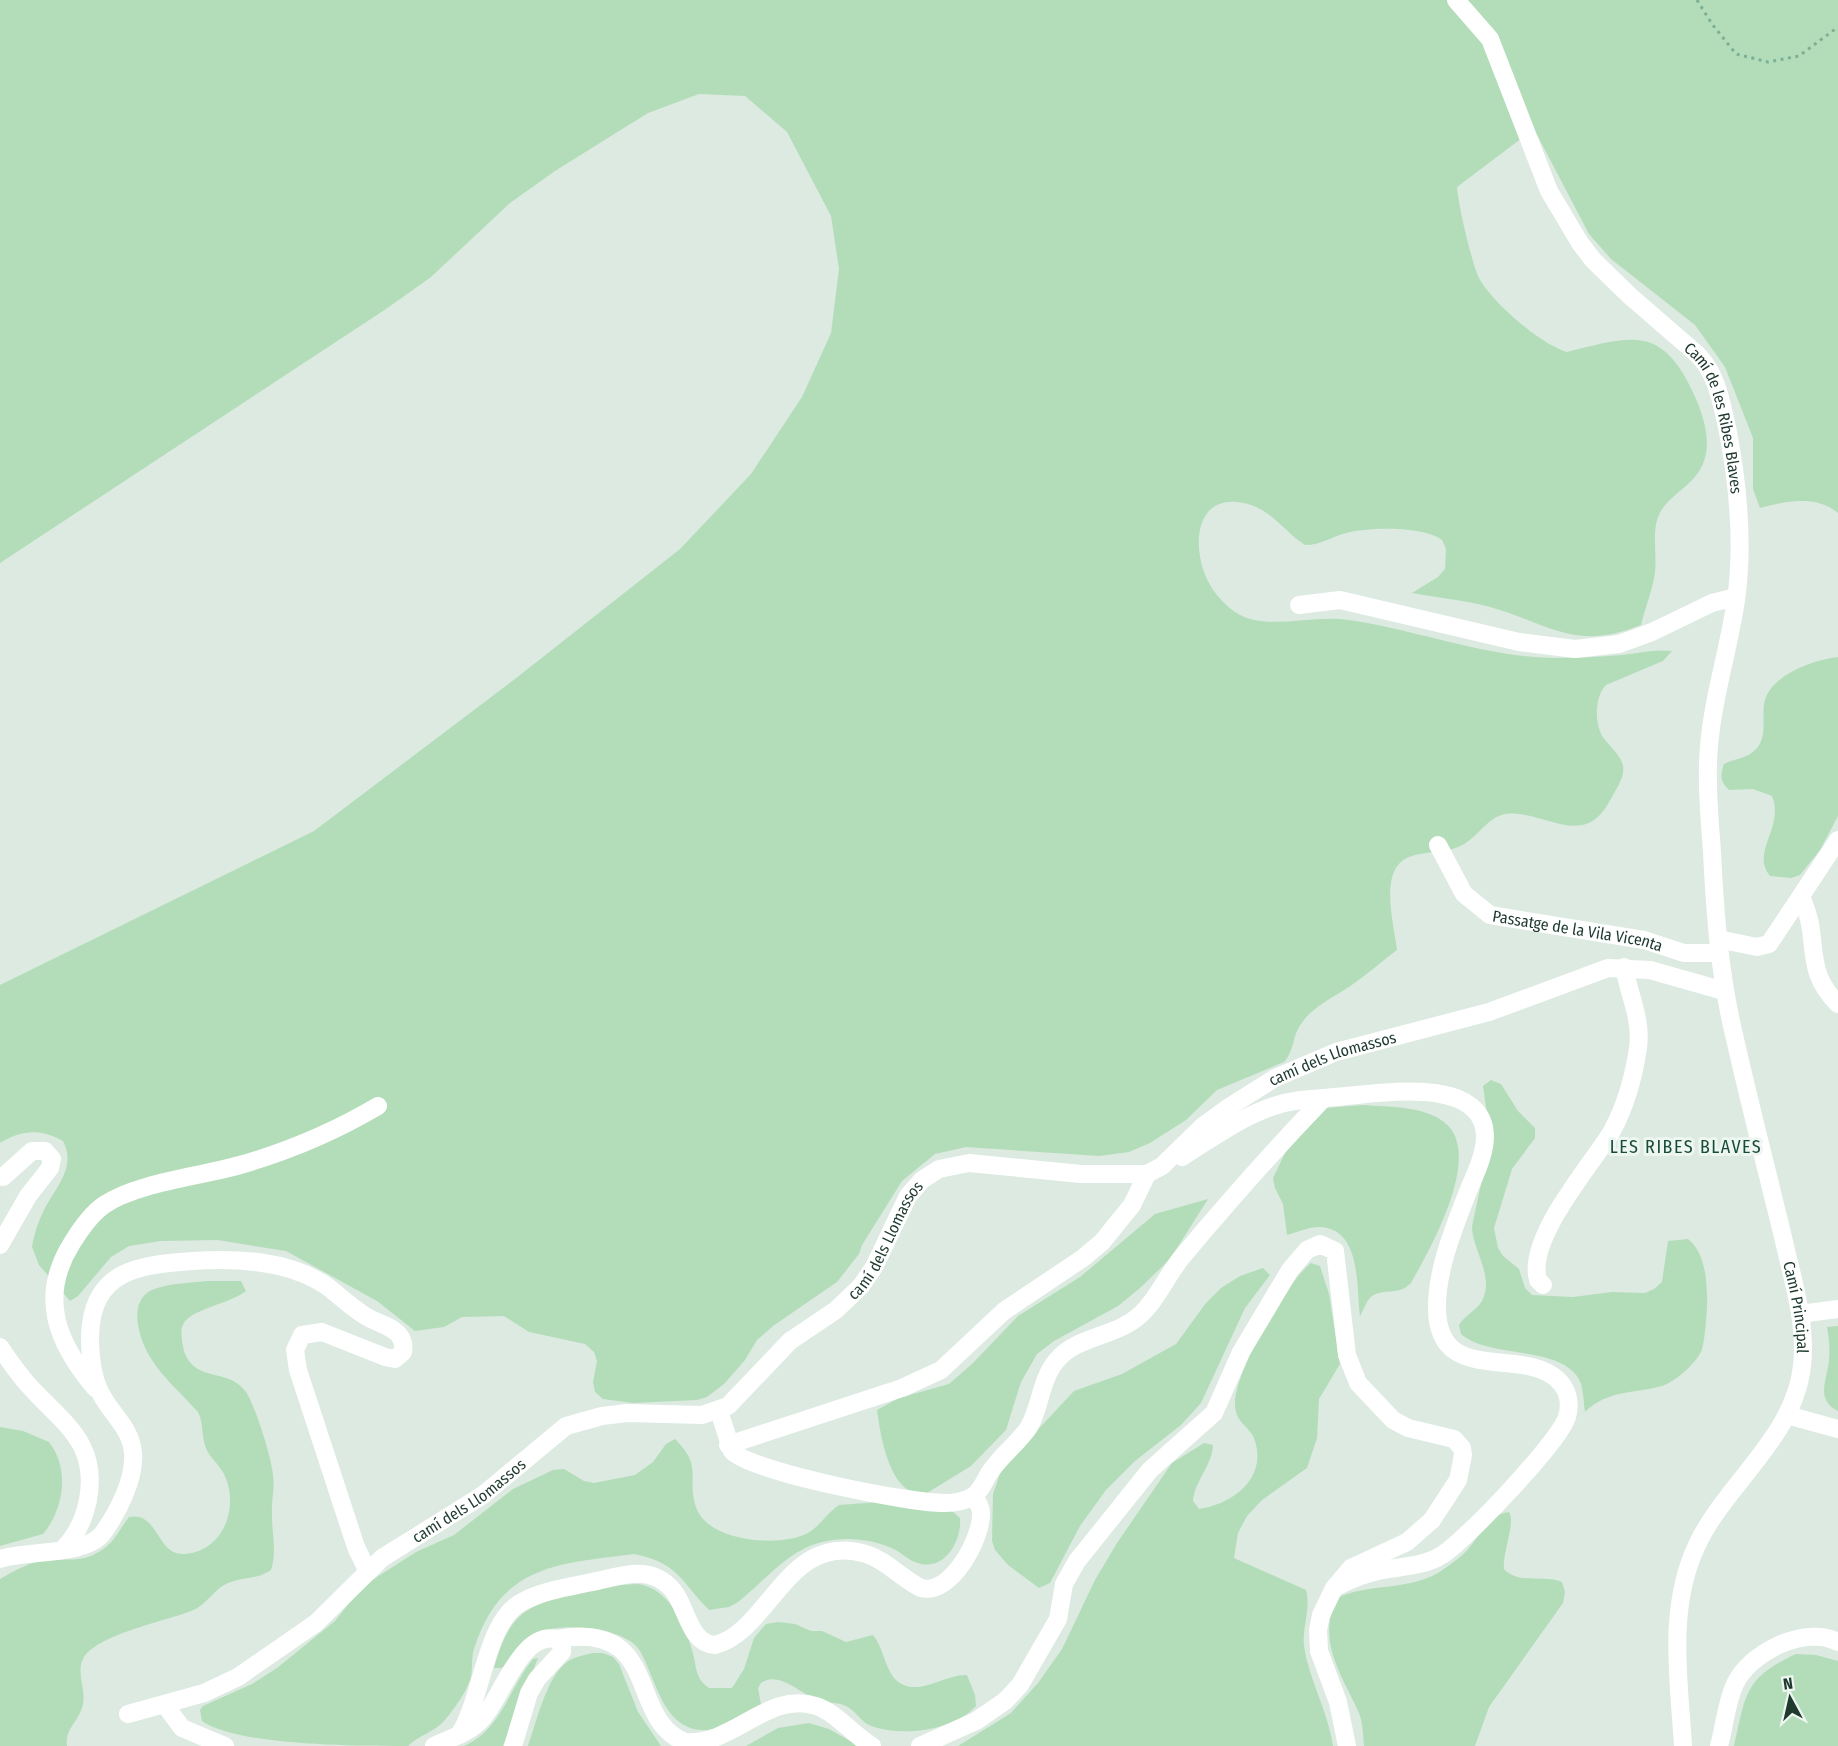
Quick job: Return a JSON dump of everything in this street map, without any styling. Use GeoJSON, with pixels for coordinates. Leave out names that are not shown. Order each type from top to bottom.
{"type":"FeatureCollection","features":[{"type":"Feature","properties":{"kind":"street","name":"Camí de les Ribes Blaves"},"geometry":{"type":"LineString","coordinates":[[1456,0],[1490,39],[1550,191],[1580,243],[1616,282],[1704,360],[1714,378],[1734,465],[1739,529],[1736,597],[1709,740],[1708,799],[1715,914]]}},
{"type":"Feature","properties":{"kind":"street"},"geometry":{"type":"LineString","coordinates":[[1299,605],[1340,600],[1519,642],[1575,649],[1619,644],[1652,633],[1712,603],[1736,597]]}},
{"type":"Feature","properties":{"kind":"street"},"geometry":{"type":"LineString","coordinates":[[1838,840],[1802,899],[1809,917],[1816,975],[1824,990],[1838,1004]]}},
{"type":"Feature","properties":{"kind":"street","name":"Passatge de la Vila Vicenta"},"geometry":{"type":"LineString","coordinates":[[1438,845],[1464,894],[1490,915],[1644,940],[1684,953],[1718,946],[1757,947],[1769,944],[1802,899]]}},
{"type":"Feature","properties":{"kind":"street","name":"Camí Principal"},"geometry":{"type":"LineString","coordinates":[[1683,1746],[1677,1641],[1678,1607],[1684,1581],[1702,1535],[1787,1415],[1802,1369],[1803,1343],[1800,1314],[1760,1135],[1724,991],[1715,914]]}},
{"type":"Feature","properties":{"kind":"street"},"geometry":{"type":"LineString","coordinates":[[1543,1285],[1538,1280],[1536,1265],[1554,1217],[1616,1123],[1636,1060],[1639,1033],[1637,1013],[1624,967]]}},
{"type":"Feature","properties":{"kind":"street","name":"camí dels Llomassos"},"geometry":{"type":"LineString","coordinates":[[128,1714],[210,1690],[238,1677],[316,1623],[368,1572],[401,1545],[483,1495],[567,1426],[594,1418],[627,1413],[693,1416],[719,1411],[735,1399],[790,1341],[842,1306],[861,1286],[874,1267],[908,1196],[930,1174],[948,1166],[969,1164],[1081,1174],[1154,1170],[1221,1112],[1275,1078],[1306,1064],[1366,1043],[1489,1012],[1594,972],[1624,967],[1650,970],[1724,991]]}},
{"type":"Feature","properties":{"kind":"street"},"geometry":{"type":"LineString","coordinates":[[728,1445],[902,1388],[941,1370],[994,1318],[1083,1258],[1102,1242],[1132,1206],[1154,1170],[1175,1161],[1262,1110],[1299,1100],[1418,1091],[1454,1098],[1475,1110],[1484,1128],[1483,1150],[1440,1280],[1437,1308],[1440,1328],[1449,1345],[1466,1356],[1539,1370],[1553,1376],[1565,1390],[1569,1403],[1565,1422],[1548,1447],[1450,1549],[1424,1563],[1378,1571],[1334,1588]]}},
{"type":"Feature","properties":{"kind":"street"},"geometry":{"type":"LineString","coordinates":[[719,1411],[728,1445],[735,1455],[754,1464],[837,1486],[936,1503],[956,1503],[973,1496],[993,1467],[1028,1427],[1044,1380],[1061,1355],[1117,1329],[1142,1313],[1167,1275],[1227,1202],[1324,1098]]}},
{"type":"Feature","properties":{"kind":"street"},"geometry":{"type":"LineString","coordinates":[[0,1558],[89,1544],[101,1535],[120,1501],[132,1467],[133,1454],[128,1432],[79,1367],[61,1334],[53,1301],[55,1279],[62,1260],[95,1213],[127,1194],[296,1147],[378,1106]]}},
{"type":"Feature","properties":{"kind":"street"},"geometry":{"type":"LineString","coordinates":[[0,1245],[28,1196],[50,1168],[52,1159],[45,1151],[32,1151],[3,1177]]}},
{"type":"Feature","properties":{"kind":"street"},"geometry":{"type":"LineString","coordinates":[[920,1746],[976,1721],[1005,1701],[1020,1685],[1058,1619],[1064,1584],[1077,1561],[1150,1470],[1214,1413],[1241,1352],[1278,1290],[1300,1257],[1313,1245],[1320,1244],[1332,1247],[1335,1251],[1347,1355],[1358,1383],[1393,1420],[1408,1428],[1454,1439],[1462,1448],[1463,1455],[1458,1480],[1426,1526],[1407,1542],[1351,1568],[1334,1588],[1321,1615],[1318,1640],[1323,1664],[1338,1702],[1347,1746]]}},
{"type":"Feature","properties":{"kind":"street"},"geometry":{"type":"LineString","coordinates":[[102,1396],[94,1375],[91,1352],[93,1315],[107,1286],[137,1268],[205,1261],[257,1263],[282,1267],[316,1280],[368,1318],[396,1331],[404,1346],[400,1356],[395,1359],[322,1332],[302,1335],[295,1350],[301,1380],[356,1547],[368,1572]]}},
{"type":"Feature","properties":{"kind":"street"},"geometry":{"type":"LineString","coordinates":[[1800,1314],[1838,1309]]}},
{"type":"Feature","properties":{"kind":"street"},"geometry":{"type":"LineString","coordinates":[[0,1347],[25,1382],[72,1429],[88,1459],[90,1484],[85,1512],[80,1526],[63,1549]]}},
{"type":"Feature","properties":{"kind":"street"},"geometry":{"type":"LineString","coordinates":[[1787,1415],[1838,1429]]}},
{"type":"Feature","properties":{"kind":"street"},"geometry":{"type":"LineString","coordinates":[[459,1735],[476,1702],[498,1628],[508,1612],[522,1602],[617,1576],[646,1574],[670,1587],[681,1601],[697,1636],[706,1644],[715,1645],[746,1626],[790,1575],[825,1555],[847,1552],[864,1553],[921,1588],[938,1587],[951,1579],[961,1566],[979,1527],[980,1508],[973,1496]]}},
{"type":"Feature","properties":{"kind":"street"},"geometry":{"type":"LineString","coordinates":[[434,1746],[459,1735],[482,1720],[530,1644],[545,1638],[594,1637],[617,1646],[635,1667],[667,1728],[686,1742],[708,1744],[729,1738],[772,1712],[800,1704],[825,1711],[872,1746]]}},
{"type":"Feature","properties":{"kind":"street"},"geometry":{"type":"LineString","coordinates":[[1719,1746],[1735,1684],[1751,1664],[1784,1643],[1803,1637],[1824,1637],[1838,1642]]}},
{"type":"Feature","properties":{"kind":"street"},"geometry":{"type":"LineString","coordinates":[[513,1746],[533,1685],[562,1652],[562,1646],[556,1639]]}},
{"type":"Feature","properties":{"kind":"street"},"geometry":{"type":"LineString","coordinates":[[165,1705],[182,1728],[225,1746]]}},
{"type":"Feature","properties":{"kind":"path"},"geometry":{"type":"LineString","coordinates":[[1697,0],[1712,24],[1736,54],[1768,62],[1799,56],[1838,27]]}},
{"type":"Feature","properties":{"kind":"green space"},"geometry":{"type":"Polygon","coordinates":[[[0,0],[1838,0],[1838,513],[1820,504],[1800,501],[1760,508],[1753,489],[1753,438],[1725,367],[1695,325],[1611,259],[1589,234],[1534,129],[1457,187],[1466,234],[1479,278],[1505,310],[1556,348],[1567,352],[1629,340],[1645,341],[1659,347],[1672,358],[1684,375],[1704,422],[1707,446],[1700,470],[1668,502],[1658,517],[1655,530],[1654,578],[1641,625],[1618,633],[1580,636],[1490,607],[1412,593],[1438,577],[1445,569],[1446,549],[1442,540],[1422,532],[1396,529],[1356,531],[1305,545],[1259,508],[1230,502],[1215,506],[1205,516],[1200,530],[1199,547],[1208,581],[1217,595],[1234,611],[1254,620],[1277,622],[1349,620],[1502,653],[1554,658],[1672,651],[1663,661],[1606,685],[1602,690],[1597,712],[1599,728],[1605,740],[1621,760],[1623,771],[1618,786],[1597,818],[1574,826],[1529,816],[1506,814],[1493,819],[1465,844],[1415,855],[1399,863],[1394,873],[1390,898],[1397,950],[1355,983],[1311,1013],[1298,1029],[1290,1053],[1284,1062],[1217,1090],[1186,1120],[1150,1143],[1129,1152],[1099,1156],[966,1147],[935,1154],[902,1181],[862,1245],[859,1254],[837,1282],[773,1326],[757,1340],[745,1360],[724,1384],[707,1397],[697,1400],[633,1403],[603,1399],[595,1392],[593,1382],[597,1361],[594,1352],[585,1344],[529,1332],[504,1316],[462,1317],[444,1327],[415,1331],[377,1301],[286,1251],[217,1240],[161,1241],[129,1246],[111,1257],[78,1296],[70,1301],[39,1265],[32,1247],[41,1216],[64,1175],[68,1159],[63,1141],[47,1134],[31,1132],[16,1135],[0,1143],[0,985],[314,831],[515,679],[680,549],[751,474],[802,397],[831,333],[839,269],[831,216],[787,132],[745,96],[699,94],[648,113],[555,171],[510,203],[431,277],[386,309],[0,563],[0,0]]]}},
{"type":"Feature","properties":{"kind":"green space"},"geometry":{"type":"Polygon","coordinates":[[[1838,657],[1838,816],[1820,850],[1800,875],[1791,878],[1770,876],[1765,867],[1764,857],[1774,818],[1775,808],[1772,796],[1753,789],[1729,790],[1722,781],[1724,764],[1750,754],[1757,748],[1763,733],[1764,704],[1774,685],[1783,677],[1805,666],[1838,657]]]}},
{"type":"Feature","properties":{"kind":"green space"},"geometry":{"type":"Polygon","coordinates":[[[1491,1080],[1501,1084],[1518,1111],[1535,1128],[1535,1138],[1512,1169],[1494,1228],[1498,1248],[1503,1256],[1519,1269],[1525,1288],[1532,1295],[1573,1297],[1612,1292],[1645,1293],[1662,1282],[1668,1241],[1688,1239],[1698,1250],[1705,1271],[1707,1294],[1703,1345],[1696,1360],[1673,1380],[1662,1386],[1603,1399],[1585,1412],[1581,1384],[1577,1376],[1567,1367],[1538,1356],[1487,1346],[1461,1334],[1459,1325],[1480,1304],[1485,1292],[1485,1273],[1475,1244],[1472,1226],[1485,1166],[1487,1115],[1483,1086],[1491,1080]]]}},
{"type":"Feature","properties":{"kind":"green space"},"geometry":{"type":"Polygon","coordinates":[[[1363,1105],[1405,1108],[1436,1117],[1444,1122],[1455,1136],[1459,1155],[1457,1178],[1441,1225],[1411,1283],[1401,1290],[1374,1295],[1360,1316],[1357,1275],[1350,1248],[1343,1237],[1333,1230],[1319,1227],[1287,1235],[1283,1204],[1273,1178],[1287,1149],[1326,1108],[1363,1105]]]}},
{"type":"Feature","properties":{"kind":"green space"},"geometry":{"type":"Polygon","coordinates":[[[1208,1199],[1170,1259],[1140,1288],[1118,1306],[1054,1341],[1037,1354],[1021,1382],[1006,1430],[971,1466],[927,1493],[910,1491],[901,1483],[886,1453],[877,1410],[899,1398],[949,1384],[972,1364],[1018,1316],[1080,1277],[1155,1214],[1208,1199]]]}},
{"type":"Feature","properties":{"kind":"green space"},"geometry":{"type":"Polygon","coordinates":[[[1311,1263],[1320,1266],[1329,1294],[1340,1364],[1319,1399],[1317,1438],[1307,1468],[1262,1500],[1247,1516],[1238,1533],[1234,1558],[1306,1590],[1308,1604],[1304,1646],[1306,1659],[1327,1720],[1333,1746],[958,1746],[1011,1713],[1038,1683],[1062,1649],[1095,1580],[1117,1543],[1172,1463],[1204,1443],[1213,1445],[1210,1460],[1194,1493],[1193,1501],[1199,1509],[1223,1502],[1244,1487],[1251,1478],[1256,1467],[1255,1441],[1235,1409],[1238,1388],[1253,1349],[1276,1307],[1311,1263]]]}},
{"type":"Feature","properties":{"kind":"green space"},"geometry":{"type":"Polygon","coordinates":[[[1263,1268],[1270,1275],[1245,1308],[1201,1403],[1181,1425],[1135,1461],[1106,1490],[1080,1526],[1050,1583],[1039,1588],[1008,1565],[995,1550],[992,1541],[993,1494],[1002,1468],[1074,1391],[1122,1374],[1176,1344],[1206,1303],[1221,1288],[1240,1276],[1263,1268]]]}},
{"type":"Feature","properties":{"kind":"green space"},"geometry":{"type":"Polygon","coordinates":[[[207,1281],[241,1281],[246,1291],[187,1319],[182,1330],[183,1347],[194,1366],[238,1384],[246,1392],[254,1408],[273,1475],[274,1550],[271,1570],[261,1575],[225,1584],[197,1608],[116,1636],[90,1650],[81,1664],[83,1704],[68,1734],[67,1746],[0,1746],[0,1579],[35,1562],[91,1556],[110,1544],[129,1517],[139,1517],[146,1521],[168,1548],[175,1553],[185,1554],[199,1551],[210,1545],[225,1525],[230,1500],[229,1487],[224,1474],[206,1448],[198,1412],[168,1380],[147,1352],[140,1333],[137,1313],[139,1303],[152,1290],[207,1281]]]}},
{"type":"Feature","properties":{"kind":"green space"},"geometry":{"type":"Polygon","coordinates":[[[1838,1326],[1838,1411],[1827,1401],[1824,1389],[1829,1356],[1827,1327],[1838,1326]]]}},
{"type":"Feature","properties":{"kind":"green space"},"geometry":{"type":"Polygon","coordinates":[[[0,1427],[23,1431],[49,1442],[60,1464],[62,1489],[56,1513],[43,1534],[0,1546],[0,1427]]]}},
{"type":"Feature","properties":{"kind":"green space"},"geometry":{"type":"Polygon","coordinates":[[[675,1439],[684,1449],[692,1465],[693,1497],[696,1507],[703,1519],[714,1528],[729,1535],[763,1541],[796,1538],[812,1530],[839,1505],[879,1502],[952,1511],[960,1518],[958,1536],[944,1559],[928,1565],[915,1562],[894,1549],[868,1541],[840,1539],[822,1542],[788,1559],[738,1602],[729,1607],[709,1610],[670,1568],[634,1554],[581,1561],[536,1573],[516,1584],[500,1600],[486,1621],[473,1652],[472,1673],[469,1681],[452,1710],[441,1724],[408,1746],[330,1745],[270,1740],[219,1729],[202,1721],[200,1710],[203,1706],[252,1684],[277,1668],[335,1621],[363,1586],[416,1552],[454,1535],[513,1489],[553,1470],[564,1469],[584,1481],[594,1483],[635,1475],[653,1462],[666,1444],[675,1439]]]}},
{"type":"Feature","properties":{"kind":"green space"},"geometry":{"type":"Polygon","coordinates":[[[1509,1512],[1511,1523],[1504,1569],[1517,1577],[1562,1582],[1565,1592],[1563,1603],[1489,1707],[1475,1746],[1364,1746],[1360,1717],[1339,1671],[1330,1643],[1331,1614],[1337,1598],[1364,1590],[1419,1581],[1432,1576],[1464,1554],[1490,1521],[1509,1512]]]}},
{"type":"Feature","properties":{"kind":"green space"},"geometry":{"type":"Polygon","coordinates":[[[638,1584],[658,1592],[674,1609],[689,1640],[698,1676],[709,1688],[732,1688],[744,1669],[754,1638],[766,1624],[778,1622],[795,1624],[811,1631],[822,1631],[846,1642],[873,1635],[891,1673],[902,1684],[921,1687],[958,1675],[967,1675],[975,1695],[976,1706],[954,1721],[941,1726],[926,1730],[897,1731],[871,1726],[846,1706],[819,1701],[775,1679],[761,1683],[758,1688],[762,1710],[723,1727],[693,1729],[676,1719],[669,1711],[645,1660],[632,1643],[606,1631],[590,1628],[558,1628],[533,1635],[520,1646],[502,1668],[494,1668],[506,1635],[518,1618],[528,1610],[557,1597],[609,1586],[638,1584]]]}},
{"type":"Feature","properties":{"kind":"green space"},"geometry":{"type":"Polygon","coordinates":[[[603,1653],[613,1657],[619,1664],[638,1712],[661,1746],[528,1746],[543,1701],[560,1669],[567,1662],[579,1656],[603,1653]]]}},
{"type":"Feature","properties":{"kind":"green space"},"geometry":{"type":"Polygon","coordinates":[[[1796,1654],[1816,1655],[1838,1661],[1838,1746],[1734,1746],[1741,1713],[1750,1690],[1766,1671],[1796,1654]]]}},
{"type":"Feature","properties":{"kind":"green space"},"geometry":{"type":"Polygon","coordinates":[[[538,1658],[503,1746],[464,1746],[477,1739],[496,1719],[525,1670],[533,1659],[538,1658]]]}},
{"type":"Feature","properties":{"kind":"green space"},"geometry":{"type":"Polygon","coordinates":[[[809,1723],[829,1729],[859,1746],[746,1746],[778,1728],[809,1723]]]}},
{"type":"Feature","properties":{"kind":"district","name":"LES RIBES BLAVES"},"geometry":{"type":"Point","coordinates":[1686,1147]}}]}
